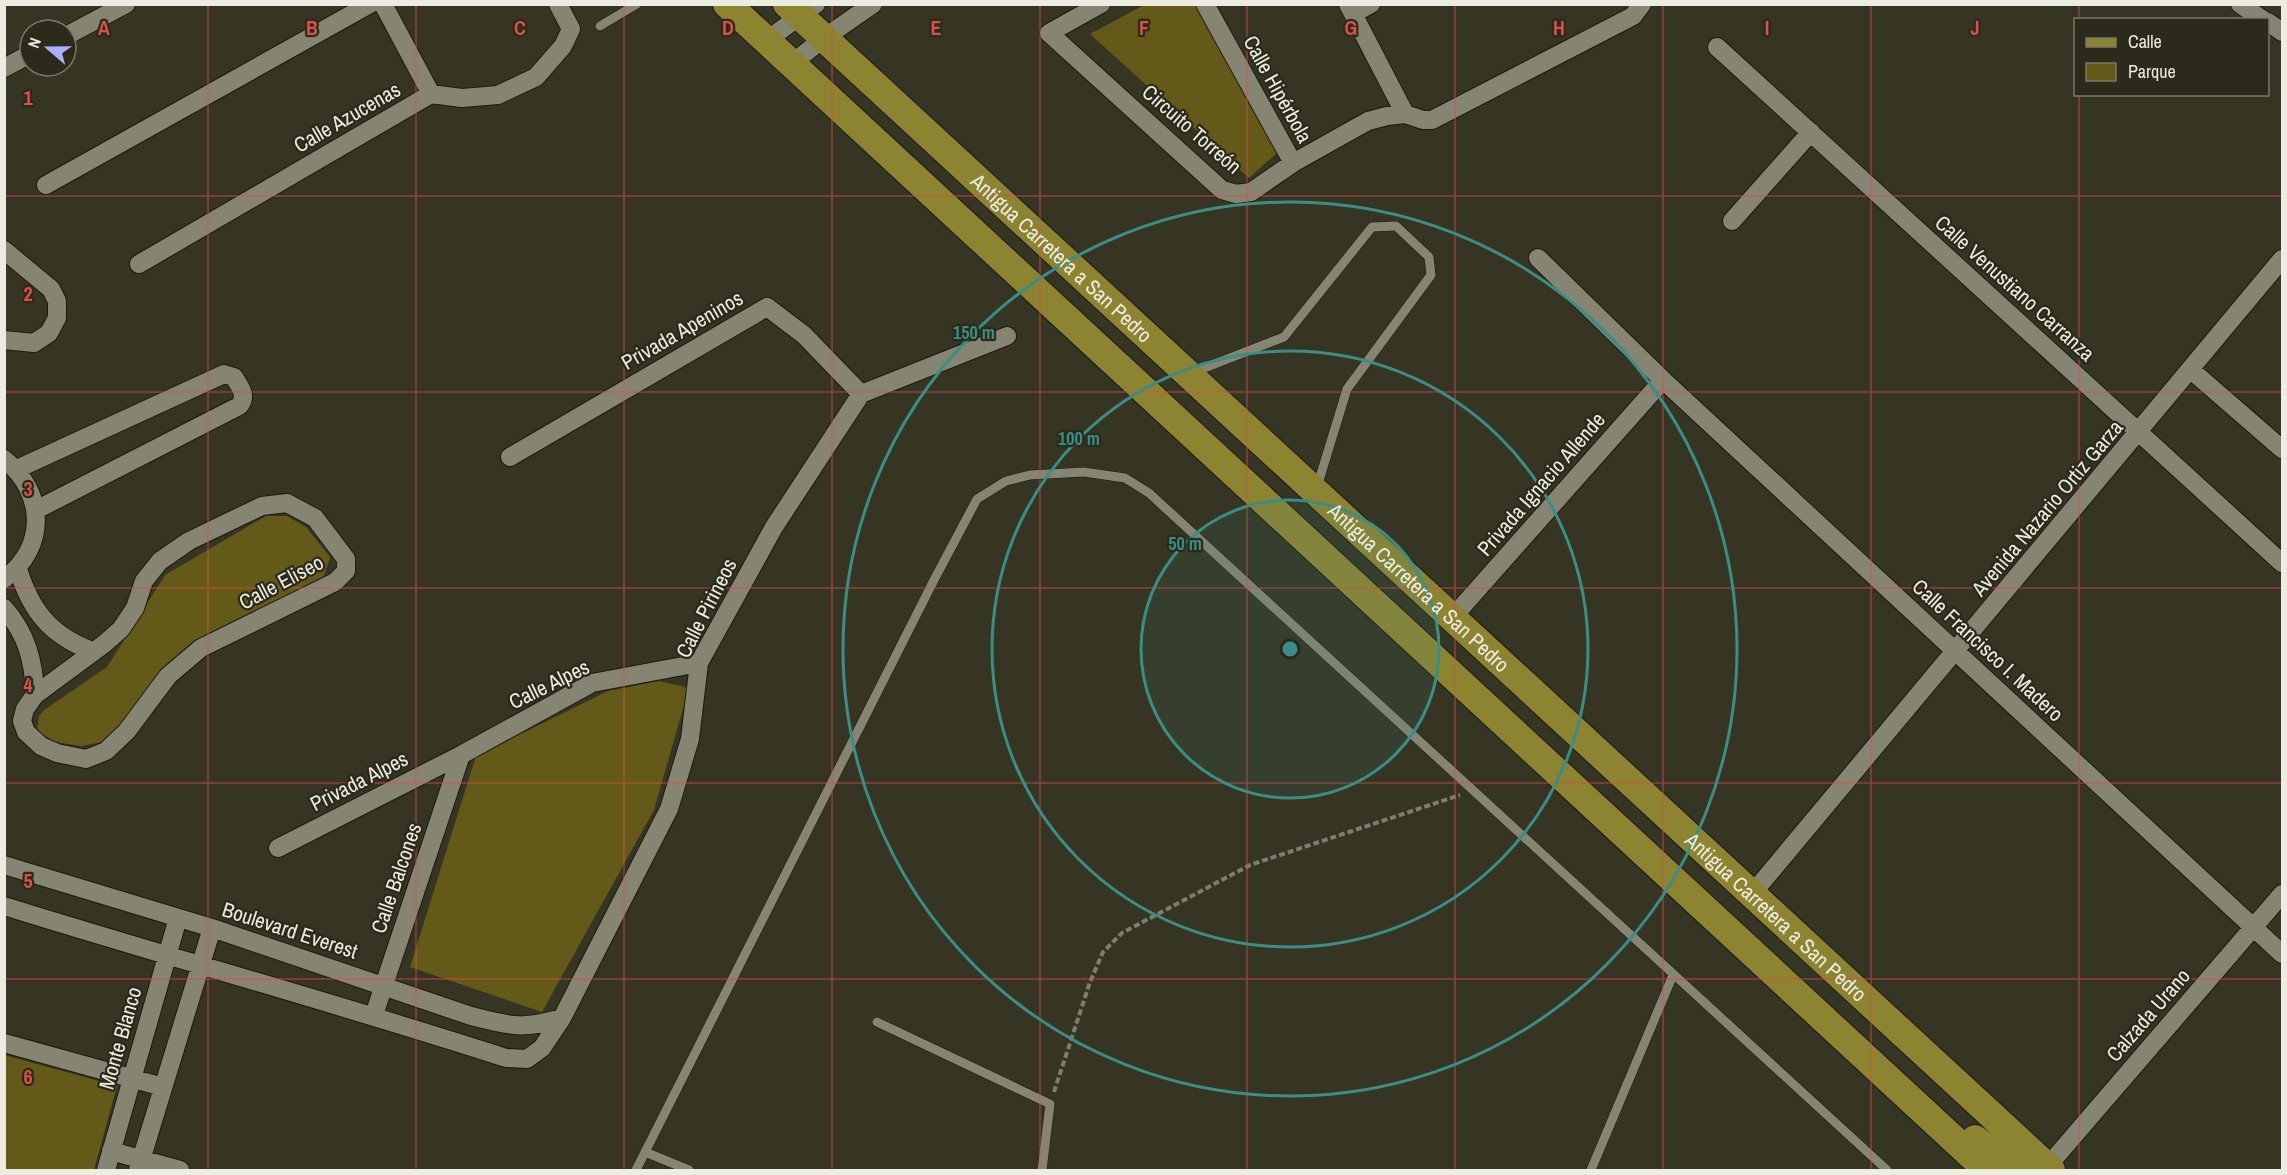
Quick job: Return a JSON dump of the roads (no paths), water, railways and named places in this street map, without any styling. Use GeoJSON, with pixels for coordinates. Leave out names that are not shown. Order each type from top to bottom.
{"type":"FeatureCollection","features":[{"type":"Feature","properties":{"kind":"main road","name":"Antigua Carretera a San Pedro"},"geometry":{"type":"LineString","coordinates":[[727,4],[790,65],[1987,1170]]}},
{"type":"Feature","properties":{"kind":"main road","name":"Antigua Carretera a San Pedro"},"geometry":{"type":"LineString","coordinates":[[800,8],[824,38],[2049,1168]]}},
{"type":"Feature","properties":{"kind":"main road"},"geometry":{"type":"LineString","coordinates":[[1881,1072],[1923,1098],[2011,1166],[2049,1168]]}},
{"type":"Feature","properties":{"kind":"street"},"geometry":{"type":"LineString","coordinates":[[78,30],[126,4]]}},
{"type":"Feature","properties":{"kind":"street"},"geometry":{"type":"LineString","coordinates":[[46,185],[370,4]]}},
{"type":"Feature","properties":{"kind":"street"},"geometry":{"type":"LineString","coordinates":[[383,4],[431,94]]}},
{"type":"Feature","properties":{"kind":"street","name":"Calle Azucenas"},"geometry":{"type":"LineString","coordinates":[[139,264],[431,94],[462,98],[498,95],[536,77],[563,46],[571,29],[558,4]]}},
{"type":"Feature","properties":{"kind":"street"},"geometry":{"type":"LineString","coordinates":[[790,65],[873,4]]}},
{"type":"Feature","properties":{"kind":"street","name":"Circuito Torreón"},"geometry":{"type":"LineString","coordinates":[[1101,4],[1049,33],[1222,190],[1236,194],[1251,192],[1293,163],[1368,121],[1405,114]]}},
{"type":"Feature","properties":{"kind":"street","name":"Calle Hipérbola"},"geometry":{"type":"LineString","coordinates":[[1205,4],[1293,163]]}},
{"type":"Feature","properties":{"kind":"street"},"geometry":{"type":"LineString","coordinates":[[1371,4],[1350,9],[1405,114],[1423,120],[1432,120],[1633,16],[1642,4]]}},
{"type":"Feature","properties":{"kind":"street"},"geometry":{"type":"LineString","coordinates":[[2240,4],[2260,18]]}},
{"type":"Feature","properties":{"kind":"street"},"geometry":{"type":"LineString","coordinates":[[766,41],[800,8]]}},
{"type":"Feature","properties":{"kind":"street"},"geometry":{"type":"LineString","coordinates":[[2269,23],[2283,32]]}},
{"type":"Feature","properties":{"kind":"street","name":"Calle Venustiano Carranza"},"geometry":{"type":"LineString","coordinates":[[1717,46],[2283,562]]}},
{"type":"Feature","properties":{"kind":"street"},"geometry":{"type":"LineString","coordinates":[[4,68],[18,60]]}},
{"type":"Feature","properties":{"kind":"street"},"geometry":{"type":"LineString","coordinates":[[1732,221],[1811,132]]}},
{"type":"Feature","properties":{"kind":"street"},"geometry":{"type":"LineString","coordinates":[[4,250],[51,289],[57,301],[57,318],[49,333],[34,343],[4,340]]}},
{"type":"Feature","properties":{"kind":"street","name":"Calle Francisco I. Madero"},"geometry":{"type":"LineString","coordinates":[[1538,258],[1663,380],[2283,954]]}},
{"type":"Feature","properties":{"kind":"street","name":"Avenida Nazario Ortiz Garza"},"geometry":{"type":"LineString","coordinates":[[1752,894],[2190,370],[2279,270]]}},
{"type":"Feature","properties":{"kind":"street","name":"Privada Apeninos"},"geometry":{"type":"LineString","coordinates":[[510,457],[767,307],[804,335],[861,394]]}},
{"type":"Feature","properties":{"kind":"street"},"geometry":{"type":"LineString","coordinates":[[861,394],[1007,336]]}},
{"type":"Feature","properties":{"kind":"street"},"geometry":{"type":"LineString","coordinates":[[2190,370],[2283,449]]}},
{"type":"Feature","properties":{"kind":"street"},"geometry":{"type":"LineString","coordinates":[[36,510],[238,406],[244,396],[234,377],[224,374],[11,464],[29,488],[36,510],[35,531],[28,551],[11,574],[24,587],[32,605],[58,634],[92,651]]}},
{"type":"Feature","properties":{"kind":"street","name":"Privada Ignacio Allende"},"geometry":{"type":"LineString","coordinates":[[1452,618],[1663,380]]}},
{"type":"Feature","properties":{"kind":"street","name":"Calle Pirineos"},"geometry":{"type":"LineString","coordinates":[[374,1015],[506,1058],[527,1059],[542,1048],[561,1018],[669,809],[690,739],[699,663],[774,527],[861,394]]}},
{"type":"Feature","properties":{"kind":"street","name":"Calle Eliseo"},"geometry":{"type":"LineString","coordinates":[[287,503],[315,518],[346,559],[346,571],[335,582],[201,648],[168,676],[127,731],[106,751],[86,759],[57,753],[40,746],[13,721],[35,695],[92,651],[121,629],[135,608],[144,581],[160,561],[189,541],[261,506],[287,503]]}},
{"type":"Feature","properties":{"kind":"street"},"geometry":{"type":"LineString","coordinates":[[4,608],[23,635],[31,654],[35,695]]}},
{"type":"Feature","properties":{"kind":"street","name":"Calle Alpes"},"geometry":{"type":"LineString","coordinates":[[461,755],[592,683],[699,663]]}},
{"type":"Feature","properties":{"kind":"street","name":"Privada Alpes"},"geometry":{"type":"LineString","coordinates":[[278,848],[461,755]]}},
{"type":"Feature","properties":{"kind":"street","name":"Calle Balcones"},"geometry":{"type":"LineString","coordinates":[[374,1015],[461,755]]}},
{"type":"Feature","properties":{"kind":"street","name":"Boulevard Everest"},"geometry":{"type":"LineString","coordinates":[[4,865],[212,928],[471,1016],[513,1027],[537,1026],[561,1018]]}},
{"type":"Feature","properties":{"kind":"street","name":"Calzada Urano"},"geometry":{"type":"LineString","coordinates":[[2049,1168],[2283,894]]}},
{"type":"Feature","properties":{"kind":"street"},"geometry":{"type":"LineString","coordinates":[[4,906],[167,957],[374,1015]]}},
{"type":"Feature","properties":{"kind":"street","name":"Monte Blanco"},"geometry":{"type":"LineString","coordinates":[[106,1170],[178,918]]}},
{"type":"Feature","properties":{"kind":"street"},"geometry":{"type":"LineString","coordinates":[[140,1164],[212,928]]}},
{"type":"Feature","properties":{"kind":"street"},"geometry":{"type":"LineString","coordinates":[[4,1043],[163,1087]]}},
{"type":"Feature","properties":{"kind":"street"},"geometry":{"type":"LineString","coordinates":[[111,1151],[140,1164],[180,1170]]}},
{"type":"Feature","properties":{"kind":"lane"},"geometry":{"type":"LineString","coordinates":[[600,26],[637,4]]}},
{"type":"Feature","properties":{"kind":"lane"},"geometry":{"type":"LineString","coordinates":[[1188,375],[1284,337],[1372,227],[1396,226],[1404,233],[1429,257],[1431,275],[1347,389],[1315,492]]}},
{"type":"Feature","properties":{"kind":"lane"},"geometry":{"type":"LineString","coordinates":[[636,1170],[977,499],[1006,481],[1030,475],[1084,472],[1125,478],[1149,494],[1887,1170]]}},
{"type":"Feature","properties":{"kind":"lane"},"geometry":{"type":"LineString","coordinates":[[1591,1170],[1673,975]]}},
{"type":"Feature","properties":{"kind":"lane"},"geometry":{"type":"LineString","coordinates":[[877,1022],[1050,1104],[1042,1170]]}},
{"type":"Feature","properties":{"kind":"lane"},"geometry":{"type":"LineString","coordinates":[[645,1152],[689,1170]]}}]}
